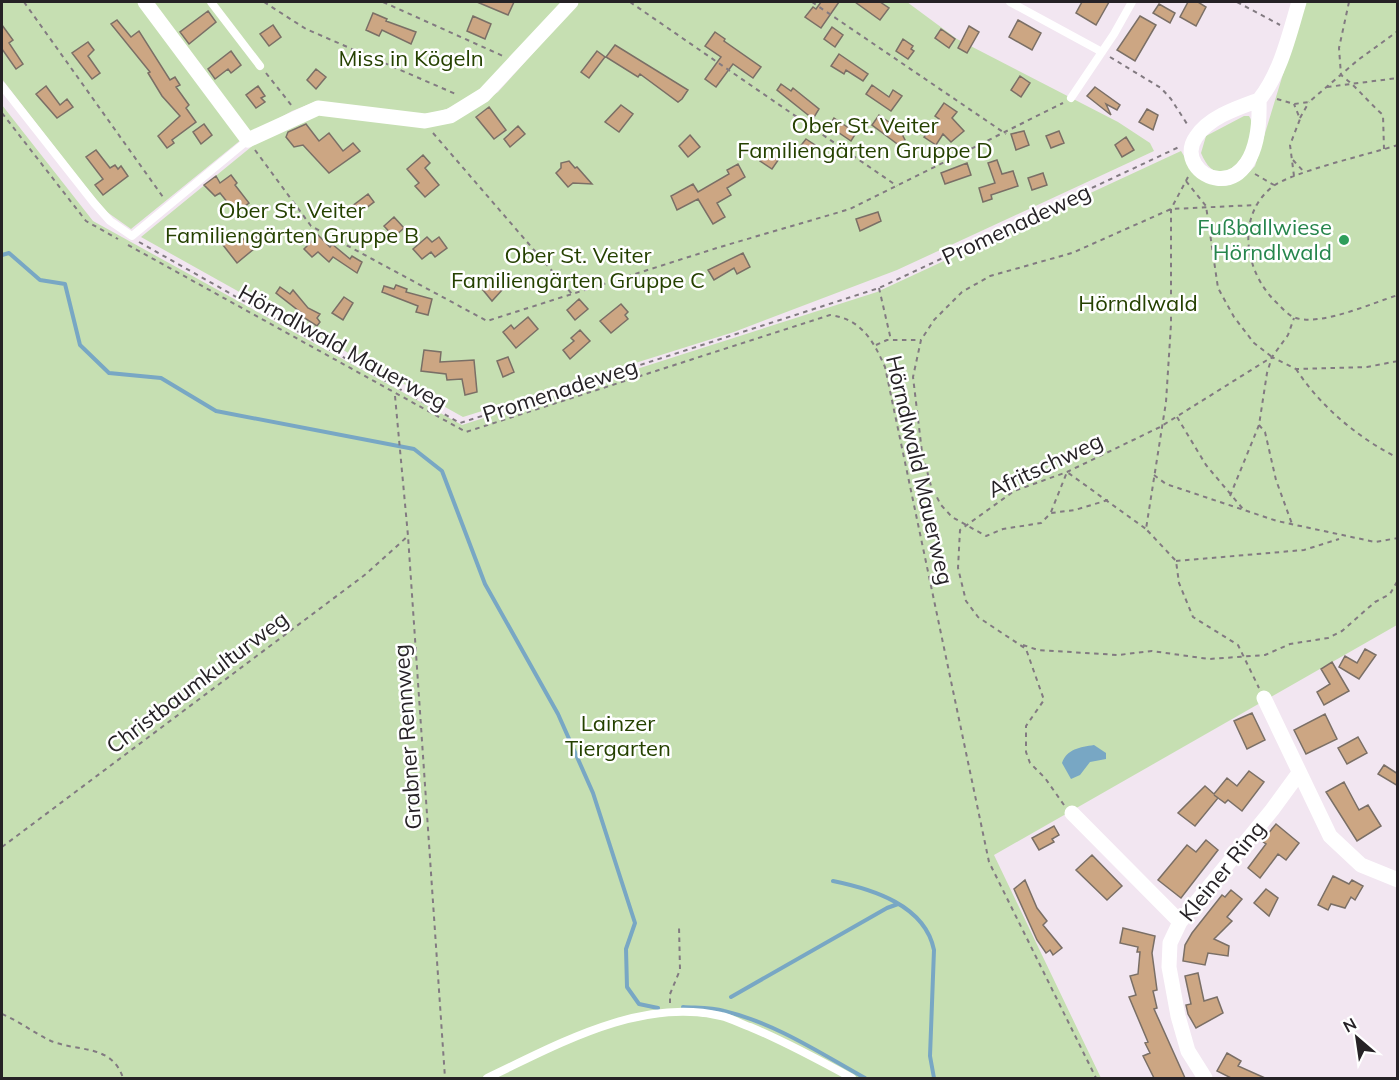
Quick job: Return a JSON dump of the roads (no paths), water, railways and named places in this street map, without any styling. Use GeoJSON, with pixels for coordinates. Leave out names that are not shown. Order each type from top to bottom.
{"type":"FeatureCollection","features":[{"type":"Feature","properties":{"kind":"street"},"geometry":{"type":"LineString","coordinates":[[145,2],[248,141],[318,108],[425,121],[450,116],[475,102],[516,62],[553,18],[571,2]]}},
{"type":"Feature","properties":{"kind":"street"},"geometry":{"type":"LineString","coordinates":[[1259,100],[1207,124],[1194,139],[1193,155],[1197,167],[1205,175],[1217,179],[1232,177],[1245,168],[1254,151],[1260,118],[1259,100],[1281,62],[1299,2]]}},
{"type":"Feature","properties":{"kind":"street"},"geometry":{"type":"LineString","coordinates":[[1264,698],[1330,836],[1360,866],[1398,880]]}},
{"type":"Feature","properties":{"kind":"street","name":"Kleiner Ring"},"geometry":{"type":"LineString","coordinates":[[1205,1078],[1188,1052],[1178,1016],[1169,967],[1170,943],[1180,922],[1272,810],[1299,773]]}},
{"type":"Feature","properties":{"kind":"street"},"geometry":{"type":"LineString","coordinates":[[1072,813],[1180,922]]}},
{"type":"Feature","properties":{"kind":"lane"},"geometry":{"type":"LineString","coordinates":[[211,2],[260,66]]}},
{"type":"Feature","properties":{"kind":"lane"},"geometry":{"type":"LineString","coordinates":[[1010,2],[1102,52]]}},
{"type":"Feature","properties":{"kind":"lane"},"geometry":{"type":"LineString","coordinates":[[1071,98],[1132,2]]}},
{"type":"Feature","properties":{"kind":"lane"},"geometry":{"type":"LineString","coordinates":[[2,86],[94,203],[110,220],[132,236],[248,141]]}},
{"type":"Feature","properties":{"kind":"lane"},"geometry":{"type":"LineString","coordinates":[[487,1078],[590,1031],[671,1012],[721,1016],[785,1041],[852,1078]]}},
{"type":"Feature","properties":{"kind":"water"},"geometry":{"type":"Polygon","coordinates":[[[1094,745],[1106,753],[1106,759],[1090,762],[1080,775],[1071,779],[1062,763],[1064,758],[1075,750],[1094,745]]]}},
{"type":"Feature","properties":{"kind":"waterway"},"geometry":{"type":"LineString","coordinates":[[2,255],[9,253],[40,280],[65,284],[80,345],[109,373],[161,378],[216,411],[414,449],[442,471],[485,584],[558,714],[593,793],[635,923],[626,949],[627,987],[639,1004],[658,1008]]}},
{"type":"Feature","properties":{"kind":"waterway"},"geometry":{"type":"LineString","coordinates":[[833,881],[880,894],[895,902],[920,921],[929,934],[934,950],[930,1056],[934,1078]]}},
{"type":"Feature","properties":{"kind":"waterway"},"geometry":{"type":"LineString","coordinates":[[731,997],[887,908],[898,904]]}},
{"type":"Feature","properties":{"kind":"waterway"},"geometry":{"type":"LineString","coordinates":[[683,1007],[719,1010],[761,1023],[797,1040],[865,1078]]}},
{"type":"Feature","properties":{"kind":"place","name":"Fußballwiese Hörndlwald"},"geometry":{"type":"Point","coordinates":[1344,240]}},
{"type":"Feature","properties":{"kind":"park label","name":"Miss in Kögeln"},"geometry":{"type":"Point","coordinates":[411,58]}},
{"type":"Feature","properties":{"kind":"park label","name":"Ober St. Veiter Familiengärten Gruppe D"},"geometry":{"type":"Point","coordinates":[865,138]}},
{"type":"Feature","properties":{"kind":"park label","name":"Ober St. Veiter Familiengärten Gruppe B"},"geometry":{"type":"Point","coordinates":[292,222]}},
{"type":"Feature","properties":{"kind":"park label","name":"Ober St. Veiter Familiengärten Gruppe C"},"geometry":{"type":"Point","coordinates":[578,268]}},
{"type":"Feature","properties":{"kind":"park label","name":"Hörndlwald"},"geometry":{"type":"Point","coordinates":[1138,303]}},
{"type":"Feature","properties":{"kind":"park label","name":"Lainzer Tiergarten"},"geometry":{"type":"Point","coordinates":[618,736]}}]}
